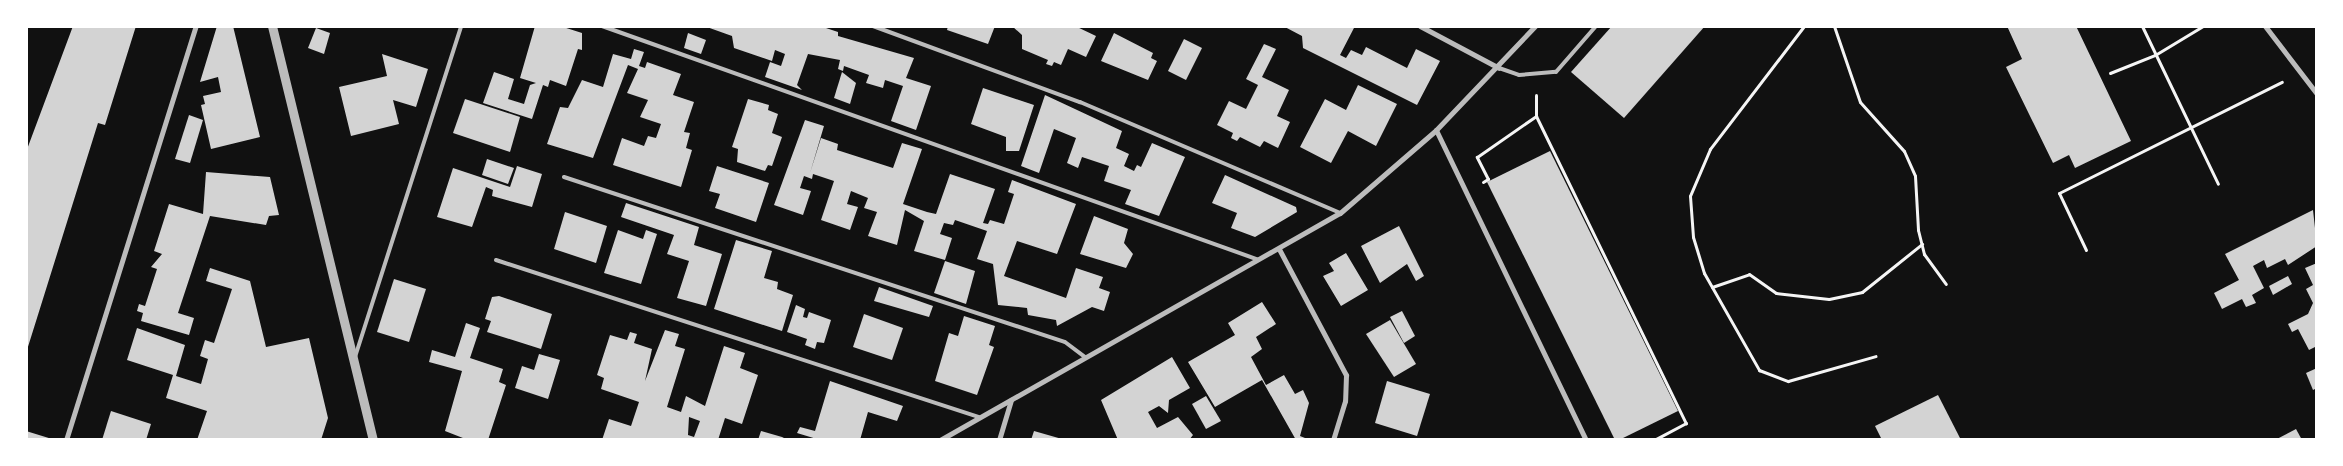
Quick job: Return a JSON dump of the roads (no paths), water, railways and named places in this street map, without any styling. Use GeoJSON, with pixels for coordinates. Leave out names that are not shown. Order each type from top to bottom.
{"type":"FeatureCollection","features":[{"type":"Feature","properties":{"kind":"street"},"geometry":{"type":"LineString","coordinates":[[66,440],[196,26]]}},
{"type":"Feature","properties":{"kind":"street"},"geometry":{"type":"LineString","coordinates":[[272,26],[373,440]]}},
{"type":"Feature","properties":{"kind":"street"},"geometry":{"type":"LineString","coordinates":[[1420,26],[1500,68]]}},
{"type":"Feature","properties":{"kind":"street"},"geometry":{"type":"LineString","coordinates":[[940,440],[1340,213],[1436,130],[1500,68],[1535,26]]}},
{"type":"Feature","properties":{"kind":"street"},"geometry":{"type":"LineString","coordinates":[[2265,26],[2317,94]]}},
{"type":"Feature","properties":{"kind":"street"},"geometry":{"type":"LineString","coordinates":[[1436,130],[1586,440]]}},
{"type":"Feature","properties":{"kind":"street"},"geometry":{"type":"LineString","coordinates":[[1279,249],[1346,374],[1345,401],[1333,440]]}},
{"type":"Feature","properties":{"kind":"street"},"geometry":{"type":"LineString","coordinates":[[999,440],[1011,400]]}},
{"type":"Feature","properties":{"kind":"lane"},"geometry":{"type":"LineString","coordinates":[[354,362],[462,26]]}},
{"type":"Feature","properties":{"kind":"lane"},"geometry":{"type":"LineString","coordinates":[[602,26],[1260,260]]}},
{"type":"Feature","properties":{"kind":"lane"},"geometry":{"type":"LineString","coordinates":[[873,26],[1080,102],[1340,213]]}},
{"type":"Feature","properties":{"kind":"lane"},"geometry":{"type":"LineString","coordinates":[[1500,68],[1537,75],[1556,72],[1596,26]]}},
{"type":"Feature","properties":{"kind":"lane"},"geometry":{"type":"LineString","coordinates":[[564,177],[1065,342],[1086,358]]}},
{"type":"Feature","properties":{"kind":"lane"},"geometry":{"type":"LineString","coordinates":[[496,260],[979,417]]}}]}
